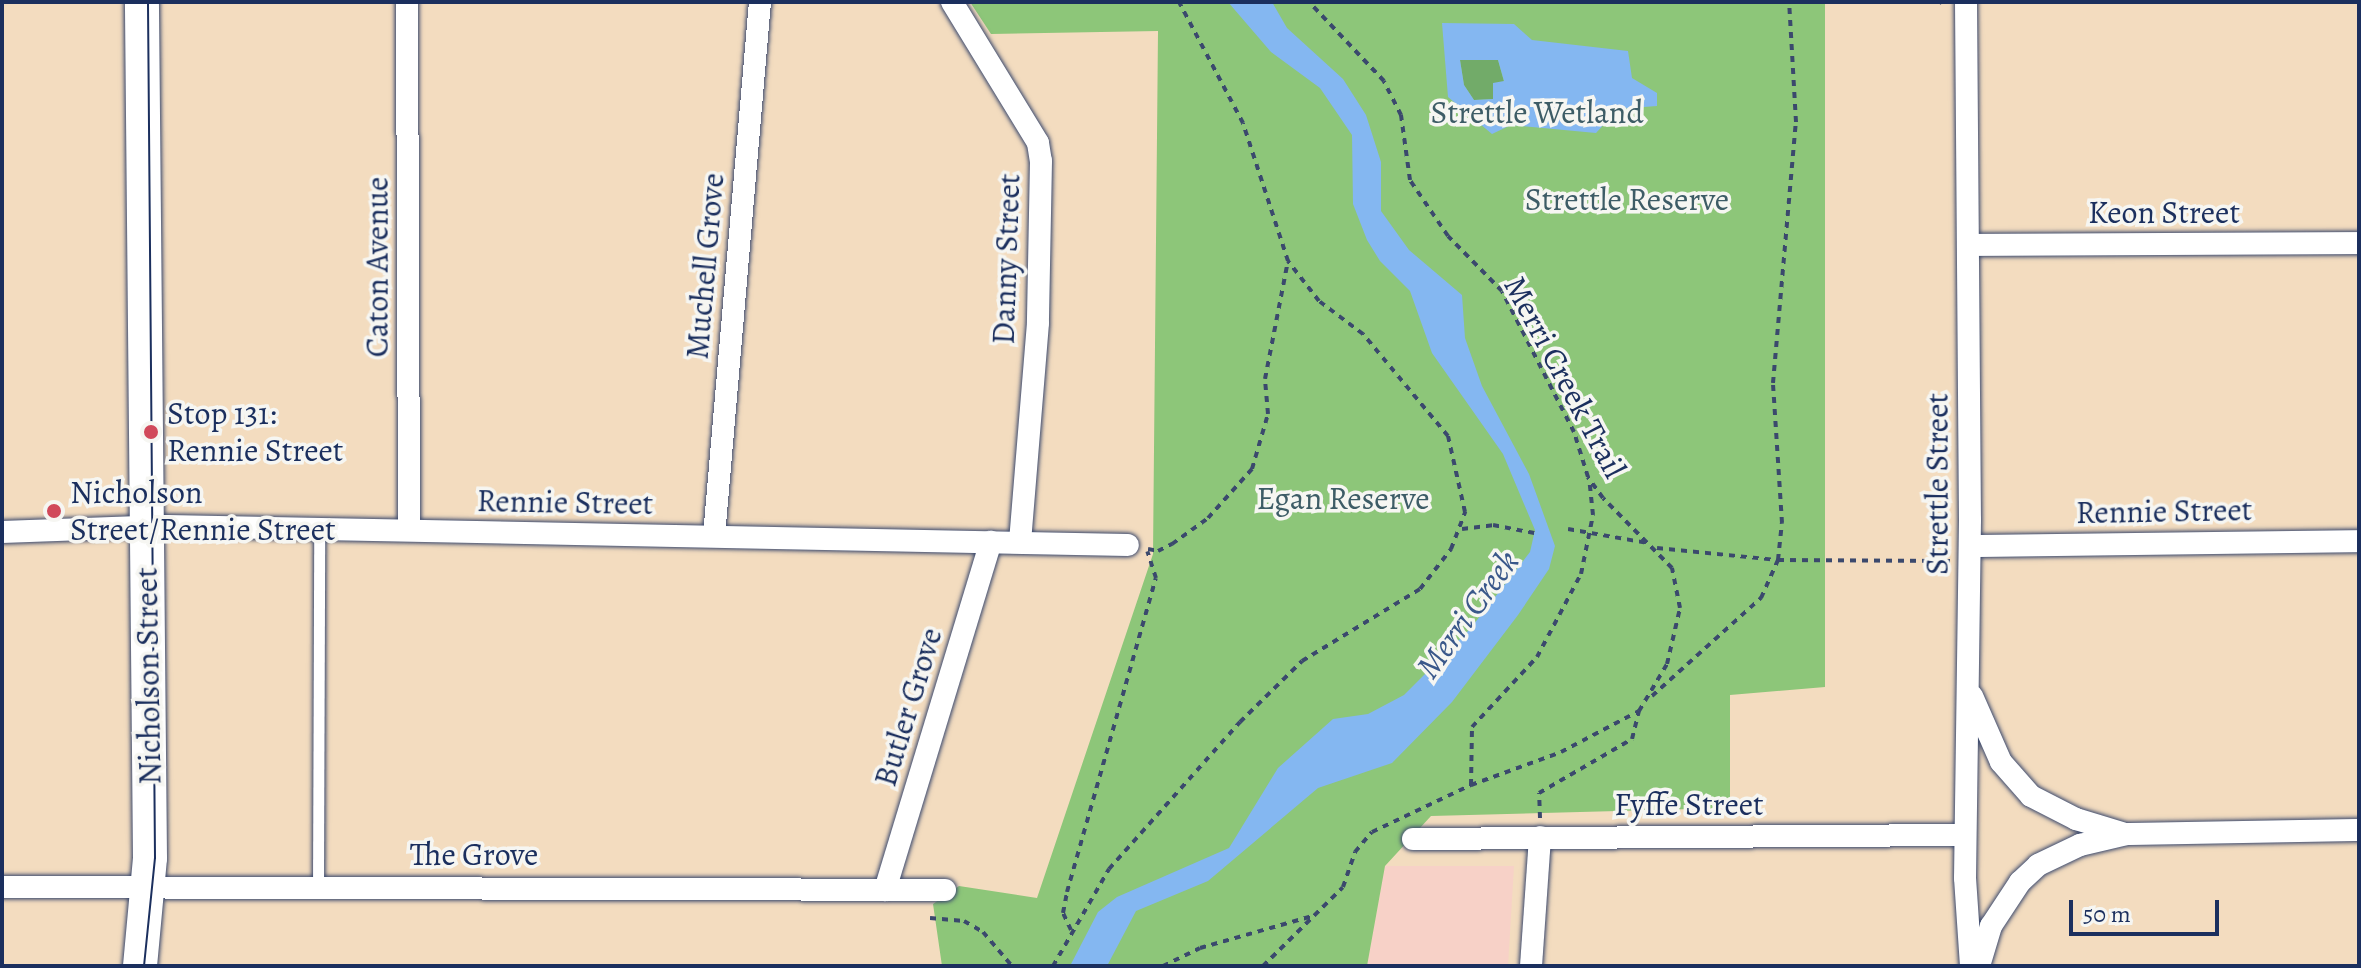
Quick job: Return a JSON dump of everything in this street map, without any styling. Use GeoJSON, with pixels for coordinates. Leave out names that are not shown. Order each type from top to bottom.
{"type":"FeatureCollection","features":[{"type":"Feature","properties":{"kind":"main road","name":"Nicholson Street"},"geometry":{"type":"LineString","coordinates":[[140,966],[149,888],[142,2]]}},
{"type":"Feature","properties":{"kind":"street","name":"Caton Avenue"},"geometry":{"type":"LineString","coordinates":[[407,2],[409,530]]}},
{"type":"Feature","properties":{"kind":"street","name":"Muchell Grove"},"geometry":{"type":"LineString","coordinates":[[714,536],[760,2]]}},
{"type":"Feature","properties":{"kind":"street","name":"Danny Street"},"geometry":{"type":"LineString","coordinates":[[952,2],[1038,143],[1041,161],[1038,323],[1020,542]]}},
{"type":"Feature","properties":{"kind":"street","name":"Strettle Street"},"geometry":{"type":"LineString","coordinates":[[1966,2],[1970,245],[1965,835],[1971,966]]}},
{"type":"Feature","properties":{"kind":"street","name":"Keon Street"},"geometry":{"type":"LineString","coordinates":[[1970,245],[2359,243]]}},
{"type":"Feature","properties":{"kind":"street","name":"Rennie Street"},"geometry":{"type":"LineString","coordinates":[[2,532],[146,528],[409,530],[1137,547]]}},
{"type":"Feature","properties":{"kind":"street","name":"Rennie Street"},"geometry":{"type":"LineString","coordinates":[[1969,553],[2359,541]]}},
{"type":"Feature","properties":{"kind":"street","name":"Butler Grove"},"geometry":{"type":"LineString","coordinates":[[885,890],[991,542]]}},
{"type":"Feature","properties":{"kind":"street"},"geometry":{"type":"LineString","coordinates":[[1966,682],[2001,762],[2031,796],[2076,819],[2127,834]]}},
{"type":"Feature","properties":{"kind":"street"},"geometry":{"type":"LineString","coordinates":[[1979,966],[2002,905],[2038,865],[2080,845],[2127,834],[2359,830]]}},
{"type":"Feature","properties":{"kind":"street","name":"Fyffe Street"},"geometry":{"type":"LineString","coordinates":[[1413,839],[1965,835]]}},
{"type":"Feature","properties":{"kind":"street"},"geometry":{"type":"LineString","coordinates":[[1531,966],[1540,837]]}},
{"type":"Feature","properties":{"kind":"street","name":"The Grove"},"geometry":{"type":"LineString","coordinates":[[2,887],[318,885],[945,890]]}},
{"type":"Feature","properties":{"kind":"lane"},"geometry":{"type":"LineString","coordinates":[[318,885],[319,529]]}},
{"type":"Feature","properties":{"kind":"path"},"geometry":{"type":"LineString","coordinates":[[1053,966],[1071,930],[1109,869],[1260,700],[1302,661],[1420,589],[1462,529],[1460,476],[1448,436],[1363,334],[1319,301],[1288,261],[1243,123],[1179,2]]}},
{"type":"Feature","properties":{"kind":"path","name":"Merri Creek Trail"},"geometry":{"type":"LineString","coordinates":[[1309,2],[1384,81],[1401,115],[1410,180],[1448,236],[1502,291],[1574,432],[1588,477],[1603,498],[1657,548]]}},
{"type":"Feature","properties":{"kind":"path"},"geometry":{"type":"LineString","coordinates":[[1650,697],[1680,676],[1761,598],[1778,560],[1782,523],[1773,383],[1796,122],[1789,2]]}},
{"type":"Feature","properties":{"kind":"path"},"geometry":{"type":"LineString","coordinates":[[1172,544],[1208,518],[1252,469],[1268,414],[1265,379],[1288,261]]}},
{"type":"Feature","properties":{"kind":"path"},"geometry":{"type":"LineString","coordinates":[[1471,785],[1472,727],[1537,657],[1569,602],[1590,529],[1588,477]]}},
{"type":"Feature","properties":{"kind":"path"},"geometry":{"type":"LineString","coordinates":[[1462,529],[1493,525],[1534,533]]}},
{"type":"Feature","properties":{"kind":"path"},"geometry":{"type":"LineString","coordinates":[[1568,529],[1590,529],[1649,543]]}},
{"type":"Feature","properties":{"kind":"path"},"geometry":{"type":"LineString","coordinates":[[1071,930],[1063,913],[1067,892],[1156,578],[1137,547]]}},
{"type":"Feature","properties":{"kind":"path"},"geometry":{"type":"LineString","coordinates":[[1657,548],[1778,560],[1969,553]]}},
{"type":"Feature","properties":{"kind":"path"},"geometry":{"type":"LineString","coordinates":[[1263,966],[1343,887],[1355,852],[1372,832],[1471,785],[1561,752],[1639,711],[1667,664],[1680,608],[1672,568],[1657,548]]}},
{"type":"Feature","properties":{"kind":"path"},"geometry":{"type":"LineString","coordinates":[[1540,837],[1539,793],[1632,739],[1639,711]]}},
{"type":"Feature","properties":{"kind":"path"},"geometry":{"type":"LineString","coordinates":[[1163,966],[1200,948],[1315,916]]}},
{"type":"Feature","properties":{"kind":"path"},"geometry":{"type":"LineString","coordinates":[[930,918],[964,921],[983,932],[1012,966]]}},
{"type":"Feature","properties":{"kind":"shaded area"},"geometry":{"type":"Polygon","coordinates":[[[1385,866],[1514,866],[1508,966],[1367,966],[1385,866]]]}},
{"type":"Feature","properties":{"kind":"green space"},"geometry":{"type":"Polygon","coordinates":[[[970,2],[1825,2],[1825,687],[1730,695],[1730,808],[1431,816],[1385,866],[1367,966],[942,966],[933,904],[959,886],[1037,898],[1153,554],[1158,31],[991,34],[970,2]]]}},
{"type":"Feature","properties":{"kind":"green space"},"geometry":{"type":"Polygon","coordinates":[[[1460,60],[1498,60],[1504,82],[1494,99],[1474,100],[1464,85],[1460,60]]]}},
{"type":"Feature","properties":{"kind":"water"},"geometry":{"type":"Polygon","coordinates":[[[1228,2],[1272,2],[1287,28],[1343,79],[1366,115],[1381,162],[1381,211],[1409,250],[1462,295],[1465,338],[1482,386],[1529,474],[1555,546],[1549,569],[1518,615],[1452,702],[1392,763],[1318,788],[1208,881],[1136,911],[1107,966],[1070,966],[1098,912],[1117,897],[1229,848],[1278,768],[1333,719],[1368,714],[1404,695],[1470,629],[1530,552],[1535,530],[1503,454],[1432,353],[1410,291],[1380,261],[1367,240],[1353,204],[1352,135],[1320,88],[1271,52],[1228,2]]]}},
{"type":"Feature","properties":{"kind":"water","name":"Strettle Wetland"},"geometry":{"type":"Polygon","coordinates":[[[1442,23],[1514,24],[1532,40],[1628,51],[1632,78],[1657,93],[1657,106],[1618,109],[1596,133],[1511,125],[1492,134],[1448,97],[1442,23]],[[1460,60],[1464,85],[1474,100],[1493,99],[1493,83],[1504,81],[1498,60],[1460,60]]]}},
{"type":"Feature","properties":{"kind":"tram line"},"geometry":{"type":"LineString","coordinates":[[144,966],[155,858],[148,2]]}},
{"type":"Feature","properties":{"kind":"place","name":"Stop 131: Rennie Street"},"geometry":{"type":"Point","coordinates":[151,432]}},
{"type":"Feature","properties":{"kind":"place","name":"Nicholson Street/Rennie Street"},"geometry":{"type":"Point","coordinates":[54,511]}},
{"type":"Feature","properties":{"kind":"park label","name":"Strettle Reserve"},"geometry":{"type":"Point","coordinates":[1627,199]}},
{"type":"Feature","properties":{"kind":"park label","name":"Egan Reserve"},"geometry":{"type":"Point","coordinates":[1343,498]}},
{"type":"Feature","properties":{"kind":"water label","name":"Merri Creek"},"geometry":{"type":"Point","coordinates":[1467,614]}}]}
